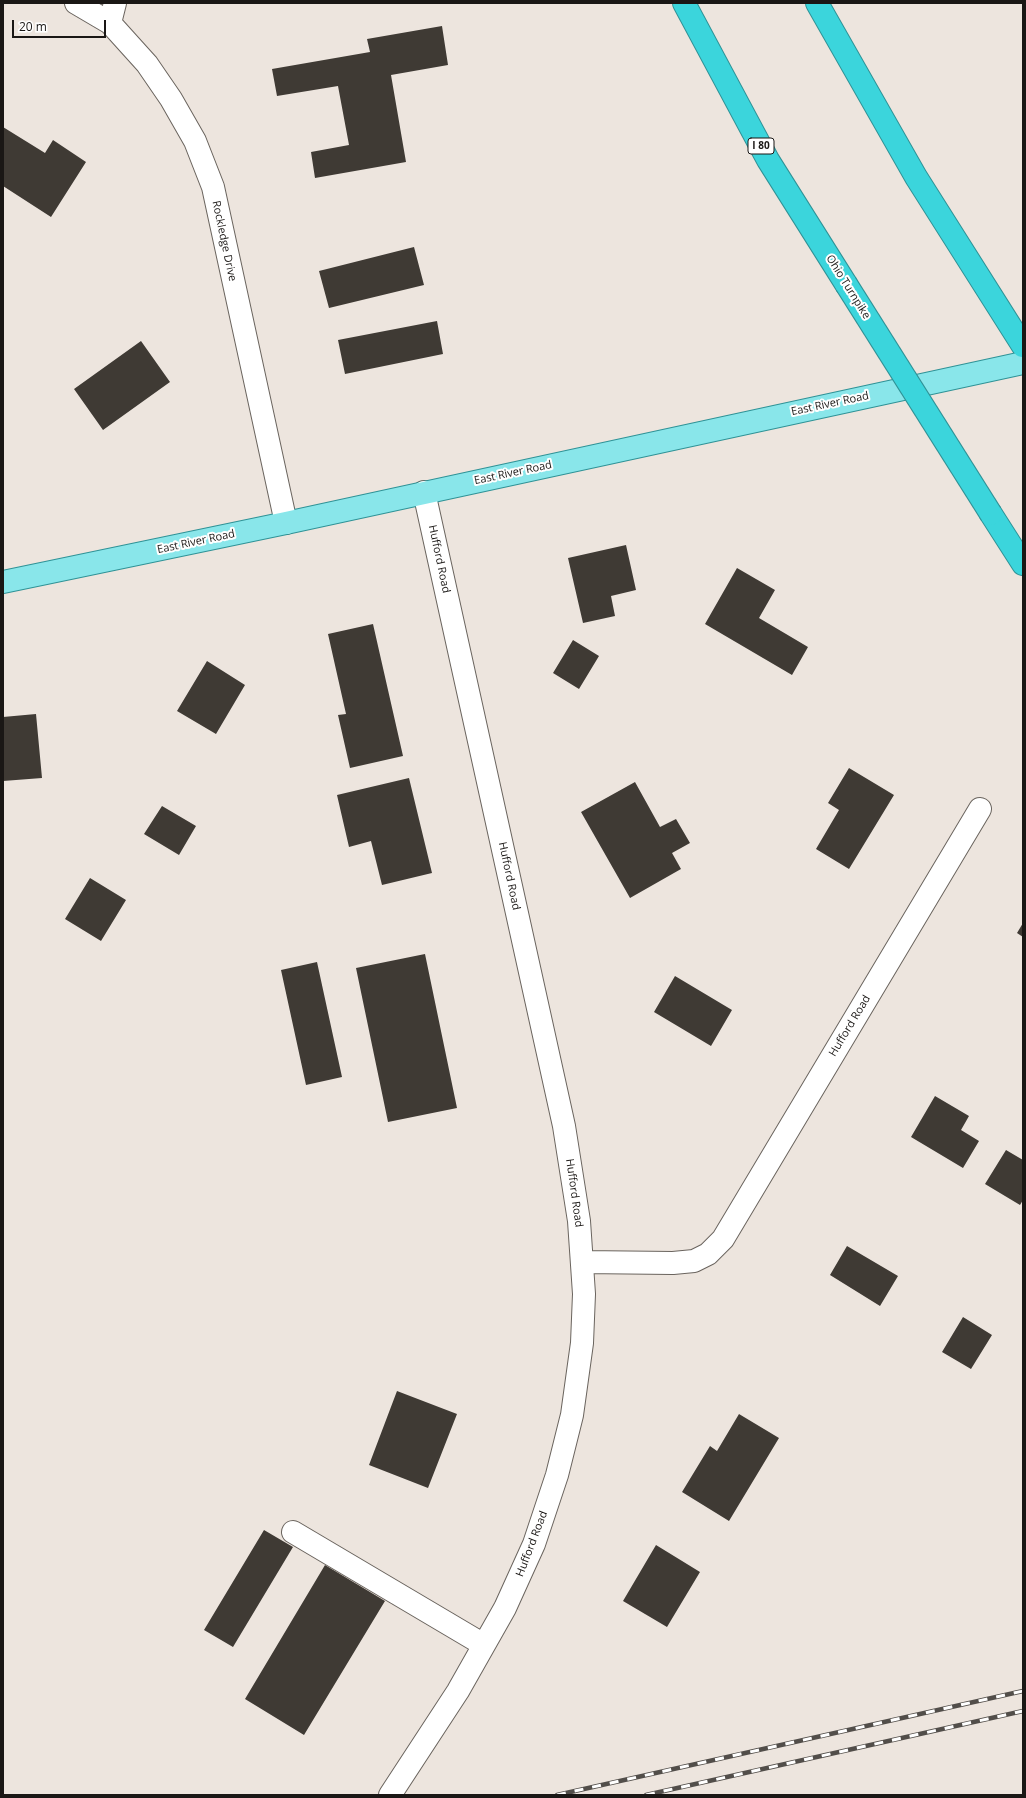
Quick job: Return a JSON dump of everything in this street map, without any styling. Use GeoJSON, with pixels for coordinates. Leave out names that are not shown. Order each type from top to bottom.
{"type":"FeatureCollection","features":[{"type":"Feature","properties":{"kind":"highway","name":"Ohio Turnpike"},"geometry":{"type":"LineString","coordinates":[[684,3],[768,160],[1023,564]]}},
{"type":"Feature","properties":{"kind":"highway"},"geometry":{"type":"LineString","coordinates":[[817,3],[916,177],[1023,346]]}},
{"type":"Feature","properties":{"kind":"main road","name":"East River Road"},"geometry":{"type":"LineString","coordinates":[[3,582],[286,523],[1023,363]]}},
{"type":"Feature","properties":{"kind":"street","name":"Rockledge Drive"},"geometry":{"type":"LineString","coordinates":[[76,3],[112,13],[171,99],[195,141],[212,187],[286,523]]}},
{"type":"Feature","properties":{"kind":"street","name":"Hufford Road"},"geometry":{"type":"LineString","coordinates":[[390,1795],[458,1690],[484,1645],[505,1608],[534,1544],[557,1475],[572,1415],[582,1343],[584,1294],[579,1222],[564,1126],[424,492]]}},
{"type":"Feature","properties":{"kind":"street","name":"Hufford Road"},"geometry":{"type":"LineString","coordinates":[[582,1262],[673,1263],[694,1261],[708,1254],[723,1238],[980,809]]}},
{"type":"Feature","properties":{"kind":"street"},"geometry":{"type":"LineString","coordinates":[[293,1532],[484,1645]]}},
{"type":"Feature","properties":{"kind":"building"},"geometry":{"type":"Polygon","coordinates":[[[442,26],[448,65],[391,75],[406,162],[315,178],[311,152],[349,145],[338,86],[277,96],[272,69],[370,52],[367,39],[442,26]]]}},
{"type":"Feature","properties":{"kind":"building"},"geometry":{"type":"Polygon","coordinates":[[[3,127],[45,153],[53,140],[86,162],[51,217],[3,186],[3,127]]]}},
{"type":"Feature","properties":{"kind":"building"},"geometry":{"type":"Polygon","coordinates":[[[414,247],[424,285],[329,308],[319,271],[414,247]]]}},
{"type":"Feature","properties":{"kind":"building"},"geometry":{"type":"Polygon","coordinates":[[[437,321],[443,354],[345,374],[338,340],[437,321]]]}},
{"type":"Feature","properties":{"kind":"building"},"geometry":{"type":"Polygon","coordinates":[[[141,341],[170,382],[103,430],[74,389],[141,341]]]}},
{"type":"Feature","properties":{"kind":"building"},"geometry":{"type":"Polygon","coordinates":[[[626,545],[636,590],[611,596],[615,616],[583,623],[568,558],[626,545]]]}},
{"type":"Feature","properties":{"kind":"building"},"geometry":{"type":"Polygon","coordinates":[[[737,568],[775,590],[759,618],[808,647],[792,675],[705,624],[737,568]]]}},
{"type":"Feature","properties":{"kind":"building"},"geometry":{"type":"Polygon","coordinates":[[[373,624],[403,756],[350,768],[338,715],[346,714],[328,634],[373,624]]]}},
{"type":"Feature","properties":{"kind":"building"},"geometry":{"type":"Polygon","coordinates":[[[573,640],[599,656],[579,689],[553,673],[573,640]]]}},
{"type":"Feature","properties":{"kind":"building"},"geometry":{"type":"Polygon","coordinates":[[[207,661],[245,685],[216,734],[177,711],[207,661]]]}},
{"type":"Feature","properties":{"kind":"building"},"geometry":{"type":"Polygon","coordinates":[[[36,714],[42,778],[3,781],[3,717],[36,714]]]}},
{"type":"Feature","properties":{"kind":"building"},"geometry":{"type":"Polygon","coordinates":[[[849,768],[894,795],[849,869],[816,849],[839,810],[828,803],[849,768]]]}},
{"type":"Feature","properties":{"kind":"building"},"geometry":{"type":"Polygon","coordinates":[[[409,778],[432,873],[382,885],[371,841],[349,847],[337,795],[409,778]]]}},
{"type":"Feature","properties":{"kind":"building"},"geometry":{"type":"Polygon","coordinates":[[[635,782],[660,827],[676,819],[690,843],[672,853],[681,869],[630,898],[581,812],[635,782]]]}},
{"type":"Feature","properties":{"kind":"building"},"geometry":{"type":"Polygon","coordinates":[[[162,806],[196,826],[179,855],[144,834],[162,806]]]}},
{"type":"Feature","properties":{"kind":"building"},"geometry":{"type":"Polygon","coordinates":[[[90,878],[126,900],[101,941],[65,919],[90,878]]]}},
{"type":"Feature","properties":{"kind":"building"},"geometry":{"type":"Polygon","coordinates":[[[1023,923],[1023,937],[1017,933],[1023,923]]]}},
{"type":"Feature","properties":{"kind":"building"},"geometry":{"type":"Polygon","coordinates":[[[425,954],[457,1108],[388,1122],[356,968],[425,954]]]}},
{"type":"Feature","properties":{"kind":"building"},"geometry":{"type":"Polygon","coordinates":[[[317,962],[342,1077],[306,1085],[281,970],[317,962]]]}},
{"type":"Feature","properties":{"kind":"building"},"geometry":{"type":"Polygon","coordinates":[[[675,976],[732,1010],[711,1046],[654,1012],[675,976]]]}},
{"type":"Feature","properties":{"kind":"building"},"geometry":{"type":"Polygon","coordinates":[[[935,1096],[969,1116],[961,1130],[979,1141],[963,1168],[911,1137],[935,1096]]]}},
{"type":"Feature","properties":{"kind":"building"},"geometry":{"type":"Polygon","coordinates":[[[1006,1150],[1023,1160],[1023,1200],[1020,1205],[985,1184],[1006,1150]]]}},
{"type":"Feature","properties":{"kind":"building"},"geometry":{"type":"Polygon","coordinates":[[[847,1246],[898,1276],[880,1306],[830,1275],[847,1246]]]}},
{"type":"Feature","properties":{"kind":"building"},"geometry":{"type":"Polygon","coordinates":[[[963,1317],[992,1335],[971,1369],[942,1352],[963,1317]]]}},
{"type":"Feature","properties":{"kind":"building"},"geometry":{"type":"Polygon","coordinates":[[[397,1391],[457,1414],[428,1488],[369,1465],[397,1391]]]}},
{"type":"Feature","properties":{"kind":"building"},"geometry":{"type":"Polygon","coordinates":[[[739,1414],[779,1438],[729,1521],[682,1492],[710,1446],[717,1451],[739,1414]]]}},
{"type":"Feature","properties":{"kind":"building"},"geometry":{"type":"Polygon","coordinates":[[[264,1530],[293,1547],[233,1647],[204,1630],[264,1530]]]}},
{"type":"Feature","properties":{"kind":"building"},"geometry":{"type":"Polygon","coordinates":[[[656,1545],[700,1572],[667,1627],[623,1601],[656,1545]]]}},
{"type":"Feature","properties":{"kind":"building"},"geometry":{"type":"Polygon","coordinates":[[[325,1565],[385,1601],[304,1735],[245,1699],[325,1565]]]}},
{"type":"Feature","properties":{"kind":"railway"},"geometry":{"type":"LineString","coordinates":[[557,1795],[1023,1691]]}},
{"type":"Feature","properties":{"kind":"railway"},"geometry":{"type":"LineString","coordinates":[[646,1795],[1023,1711]]}}]}
